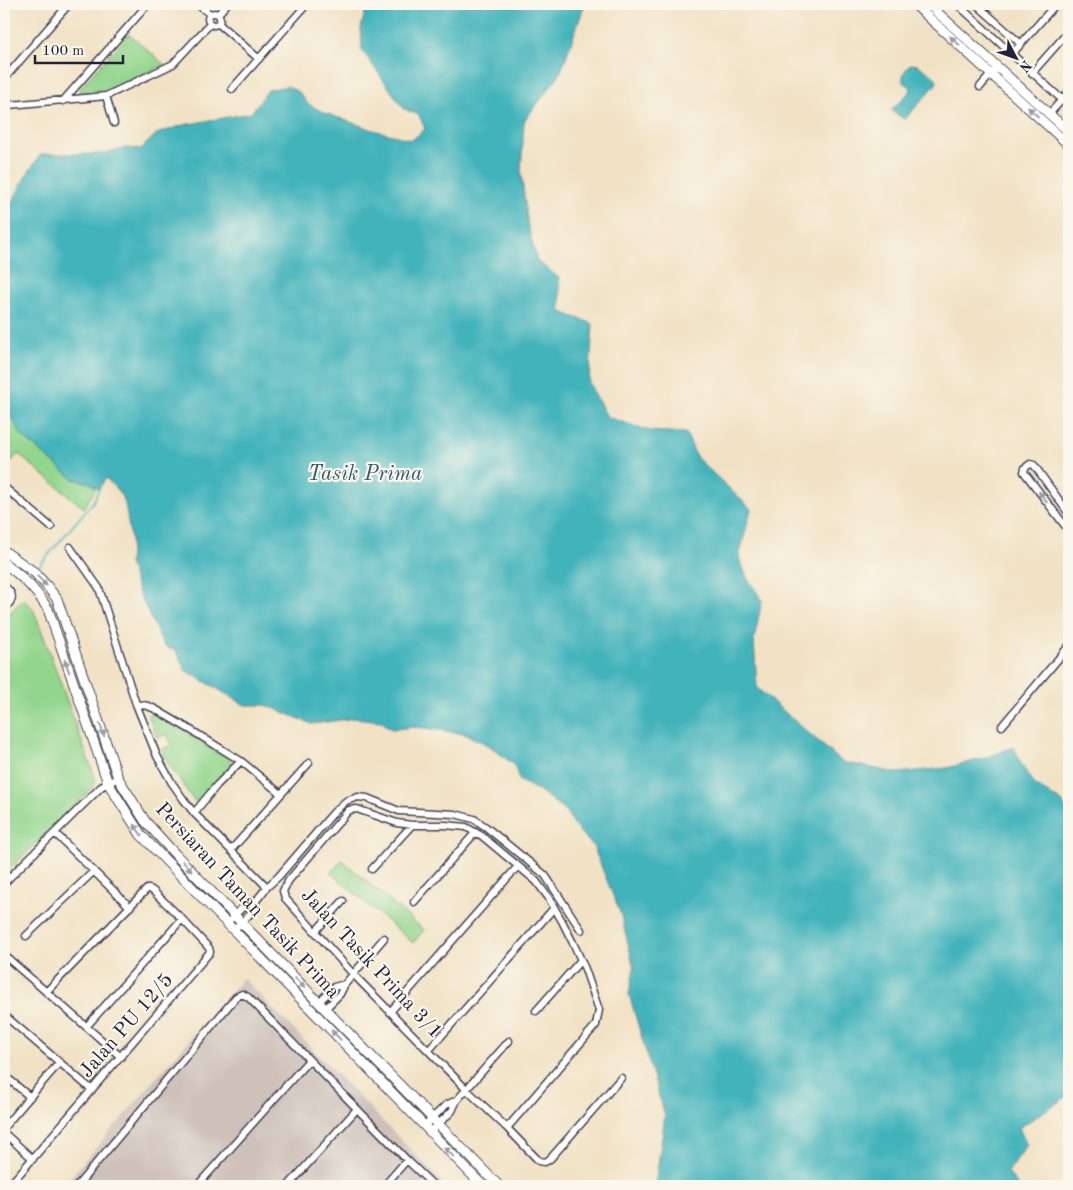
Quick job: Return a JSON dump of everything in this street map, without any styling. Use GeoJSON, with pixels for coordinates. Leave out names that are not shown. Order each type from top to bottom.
{"type":"FeatureCollection","features":[{"type":"Feature","properties":{"kind":"main road"},"geometry":{"type":"LineString","coordinates":[[914,4],[1069,132]]}},
{"type":"Feature","properties":{"kind":"main road"},"geometry":{"type":"LineString","coordinates":[[928,4],[1069,145]]}},
{"type":"Feature","properties":{"kind":"main road","name":"Persiaran Taman Tasik Prima"},"geometry":{"type":"LineString","coordinates":[[4,551],[34,572],[57,599],[118,778],[144,821],[234,916],[499,1186]]}},
{"type":"Feature","properties":{"kind":"main road","name":"Persiaran Taman Tasik Prima"},"geometry":{"type":"LineString","coordinates":[[4,563],[22,578],[41,598],[48,609],[108,782],[141,835],[484,1186]]}},
{"type":"Feature","properties":{"kind":"street"},"geometry":{"type":"LineString","coordinates":[[4,79],[69,4]]}},
{"type":"Feature","properties":{"kind":"street"},"geometry":{"type":"LineString","coordinates":[[63,101],[148,4]]}},
{"type":"Feature","properties":{"kind":"street"},"geometry":{"type":"LineString","coordinates":[[197,4],[210,14],[218,14]]}},
{"type":"Feature","properties":{"kind":"street"},"geometry":{"type":"LineString","coordinates":[[218,14],[228,4]]}},
{"type":"Feature","properties":{"kind":"street"},"geometry":{"type":"LineString","coordinates":[[232,89],[307,4]]}},
{"type":"Feature","properties":{"kind":"street"},"geometry":{"type":"LineString","coordinates":[[957,4],[1069,106]]}},
{"type":"Feature","properties":{"kind":"street"},"geometry":{"type":"LineString","coordinates":[[976,4],[1021,44]]}},
{"type":"Feature","properties":{"kind":"street"},"geometry":{"type":"LineString","coordinates":[[1012,54],[1056,4]]}},
{"type":"Feature","properties":{"kind":"street"},"geometry":{"type":"LineString","coordinates":[[210,14],[208,18],[210,24]]}},
{"type":"Feature","properties":{"kind":"street"},"geometry":{"type":"LineString","coordinates":[[218,14],[219,24]]}},
{"type":"Feature","properties":{"kind":"street"},"geometry":{"type":"LineString","coordinates":[[4,103],[14,105],[106,96],[174,64],[210,24]]}},
{"type":"Feature","properties":{"kind":"street"},"geometry":{"type":"LineString","coordinates":[[210,24],[213,26],[219,24]]}},
{"type":"Feature","properties":{"kind":"street"},"geometry":{"type":"LineString","coordinates":[[219,24],[258,59]]}},
{"type":"Feature","properties":{"kind":"street"},"geometry":{"type":"LineString","coordinates":[[1032,72],[1069,31]]}},
{"type":"Feature","properties":{"kind":"street"},"geometry":{"type":"LineString","coordinates":[[980,87],[994,70]]}},
{"type":"Feature","properties":{"kind":"street"},"geometry":{"type":"LineString","coordinates":[[1049,114],[1069,92]]}},
{"type":"Feature","properties":{"kind":"street"},"geometry":{"type":"LineString","coordinates":[[106,96],[114,123]]}},
{"type":"Feature","properties":{"kind":"street"},"geometry":{"type":"LineString","coordinates":[[1069,514],[1034,465],[1030,464],[1025,468],[1024,472],[1069,531]]}},
{"type":"Feature","properties":{"kind":"street"},"geometry":{"type":"LineString","coordinates":[[4,487],[51,526]]}},
{"type":"Feature","properties":{"kind":"street"},"geometry":{"type":"LineString","coordinates":[[70,547],[99,588],[136,704],[156,756],[172,783],[194,813],[267,886]]}},
{"type":"Feature","properties":{"kind":"street"},"geometry":{"type":"LineString","coordinates":[[4,586],[12,595],[11,603],[4,610]]}},
{"type":"Feature","properties":{"kind":"street"},"geometry":{"type":"LineString","coordinates":[[1002,726],[1069,646]]}},
{"type":"Feature","properties":{"kind":"street"},"geometry":{"type":"LineString","coordinates":[[136,704],[155,709],[241,761],[281,794]]}},
{"type":"Feature","properties":{"kind":"street"},"geometry":{"type":"LineString","coordinates":[[194,813],[217,785],[241,761]]}},
{"type":"Feature","properties":{"kind":"street"},"geometry":{"type":"LineString","coordinates":[[231,850],[309,763]]}},
{"type":"Feature","properties":{"kind":"street"},"geometry":{"type":"LineString","coordinates":[[4,883],[101,787],[118,778]]}},
{"type":"Feature","properties":{"kind":"street"},"geometry":{"type":"LineString","coordinates":[[234,930],[250,914],[256,901],[267,886],[279,876],[334,812],[346,801],[358,797],[367,798],[400,811],[455,814],[474,819],[545,875],[581,930]]}},
{"type":"Feature","properties":{"kind":"street","name":"Jalan Tasik Prima 3/1"},"geometry":{"type":"LineString","coordinates":[[507,1128],[596,1025],[599,1010],[581,960],[554,908],[536,881],[482,836],[466,827],[398,823],[357,809],[349,810],[289,880],[283,891],[285,898],[353,974],[539,1161],[545,1162],[550,1159],[621,1078]]}},
{"type":"Feature","properties":{"kind":"street"},"geometry":{"type":"LineString","coordinates":[[372,869],[412,824]]}},
{"type":"Feature","properties":{"kind":"street"},"geometry":{"type":"LineString","coordinates":[[46,992],[130,907],[55,833]]}},
{"type":"Feature","properties":{"kind":"street"},"geometry":{"type":"LineString","coordinates":[[414,902],[476,833]]}},
{"type":"Feature","properties":{"kind":"street"},"geometry":{"type":"LineString","coordinates":[[390,1012],[518,866]]}},
{"type":"Feature","properties":{"kind":"street"},"geometry":{"type":"LineString","coordinates":[[26,936],[94,871]]}},
{"type":"Feature","properties":{"kind":"street","name":"Jalan PU 12/5"},"geometry":{"type":"LineString","coordinates":[[9,1186],[210,952],[209,948],[182,919],[150,889],[147,889],[130,907]]}},
{"type":"Feature","properties":{"kind":"street"},"geometry":{"type":"LineString","coordinates":[[227,923],[244,906],[256,901]]}},
{"type":"Feature","properties":{"kind":"street"},"geometry":{"type":"LineString","coordinates":[[315,932],[342,901]]}},
{"type":"Feature","properties":{"kind":"street"},"geometry":{"type":"LineString","coordinates":[[429,1050],[554,908]]}},
{"type":"Feature","properties":{"kind":"street"},"geometry":{"type":"LineString","coordinates":[[86,1027],[182,919]]}},
{"type":"Feature","properties":{"kind":"street"},"geometry":{"type":"LineString","coordinates":[[322,1006],[334,987],[345,984],[384,938]]}},
{"type":"Feature","properties":{"kind":"street"},"geometry":{"type":"LineString","coordinates":[[4,955],[121,1057]]}},
{"type":"Feature","properties":{"kind":"street"},"geometry":{"type":"LineString","coordinates":[[536,1011],[581,960]]}},
{"type":"Feature","properties":{"kind":"street"},"geometry":{"type":"LineString","coordinates":[[77,1186],[236,997],[242,994],[248,997],[434,1186]]}},
{"type":"Feature","properties":{"kind":"street"},"geometry":{"type":"LineString","coordinates":[[4,1015],[92,1090]]}},
{"type":"Feature","properties":{"kind":"street"},"geometry":{"type":"LineString","coordinates":[[427,1129],[435,1122],[446,1105],[457,1100],[467,1090],[509,1041]]}},
{"type":"Feature","properties":{"kind":"street"},"geometry":{"type":"LineString","coordinates":[[197,1186],[309,1060]]}},
{"type":"Feature","properties":{"kind":"street"},"geometry":{"type":"LineString","coordinates":[[4,1127],[59,1063]]}},
{"type":"Feature","properties":{"kind":"street"},"geometry":{"type":"LineString","coordinates":[[4,1075],[30,1096]]}},
{"type":"Feature","properties":{"kind":"street"},"geometry":{"type":"LineString","coordinates":[[288,1186],[358,1109]]}},
{"type":"Feature","properties":{"kind":"street"},"geometry":{"type":"LineString","coordinates":[[4,1133],[33,1159]]}},
{"type":"Feature","properties":{"kind":"street"},"geometry":{"type":"LineString","coordinates":[[384,1186],[407,1160]]}},
{"type":"Feature","properties":{"kind":"shaded area"},"geometry":{"type":"Polygon","coordinates":[[[243,978],[446,1186],[63,1186],[243,978]]]}},
{"type":"Feature","properties":{"kind":"green space"},"geometry":{"type":"Polygon","coordinates":[[[129,34],[165,65],[110,89],[79,93],[79,89],[129,34]]]}},
{"type":"Feature","properties":{"kind":"green space"},"geometry":{"type":"Polygon","coordinates":[[[4,405],[73,479],[90,483],[96,488],[84,508],[18,454],[6,467],[4,465],[4,405]]]}},
{"type":"Feature","properties":{"kind":"green space"},"geometry":{"type":"Polygon","coordinates":[[[24,599],[33,609],[41,629],[96,781],[95,785],[4,875],[4,618],[24,599]]]}},
{"type":"Feature","properties":{"kind":"green space"},"geometry":{"type":"Polygon","coordinates":[[[153,713],[230,759],[232,764],[201,801],[194,801],[163,755],[162,749],[172,745],[167,734],[157,738],[148,715],[153,713]]]}},
{"type":"Feature","properties":{"kind":"green space"},"geometry":{"type":"Polygon","coordinates":[[[342,860],[424,930],[413,943],[331,873],[342,860]]]}},
{"type":"Feature","properties":{"kind":"water","name":"Tasik Prima"},"geometry":{"type":"Polygon","coordinates":[[[367,4],[585,4],[560,74],[524,121],[521,172],[528,226],[537,261],[559,278],[561,312],[593,324],[589,383],[607,417],[650,431],[686,433],[697,458],[751,509],[739,557],[747,578],[762,600],[754,640],[757,688],[842,762],[897,773],[947,768],[985,758],[1014,747],[1022,766],[1035,785],[1062,802],[1069,815],[1069,844],[1059,858],[1069,875],[1069,1095],[1019,1128],[1027,1145],[1008,1172],[1018,1186],[655,1186],[665,1116],[629,994],[634,968],[621,915],[593,846],[574,826],[566,811],[538,790],[520,781],[514,765],[490,746],[465,734],[417,727],[391,729],[381,721],[355,718],[312,724],[266,705],[245,705],[185,670],[176,651],[164,646],[138,591],[129,563],[131,541],[125,503],[119,492],[106,478],[99,489],[90,483],[73,479],[22,436],[4,405],[4,219],[25,177],[41,154],[102,154],[124,148],[141,149],[156,134],[183,125],[251,113],[268,90],[287,86],[299,92],[308,104],[325,113],[373,130],[412,140],[425,129],[419,115],[404,109],[362,50],[361,28],[367,4]]]}},
{"type":"Feature","properties":{"kind":"water"},"geometry":{"type":"Polygon","coordinates":[[[911,64],[918,65],[936,78],[937,83],[904,119],[893,112],[892,109],[910,91],[911,87],[903,82],[903,76],[911,64]]]}},
{"type":"Feature","properties":{"kind":"waterway"},"geometry":{"type":"LineString","coordinates":[[39,566],[93,502],[99,489]]}}]}
